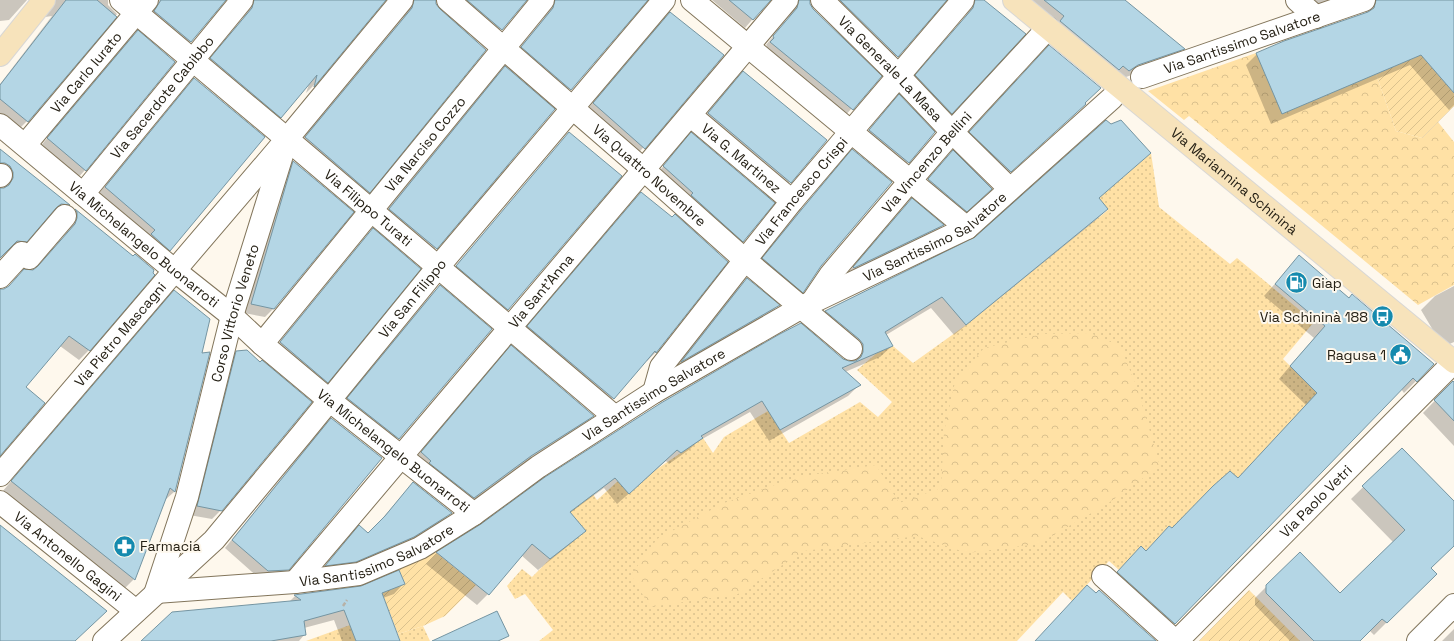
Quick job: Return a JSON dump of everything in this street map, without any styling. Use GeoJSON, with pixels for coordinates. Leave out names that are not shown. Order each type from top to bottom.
{"type":"FeatureCollection","features":[{"type":"Feature","properties":{"kind":"main road"},"geometry":{"type":"LineString","coordinates":[[0,55],[44,0]]}},
{"type":"Feature","properties":{"kind":"main road","name":"Via Mariannina Schininà"},"geometry":{"type":"LineString","coordinates":[[1014,0],[1454,362]]}},
{"type":"Feature","properties":{"kind":"street","name":"Via Sacerdote Cabibbo"},"geometry":{"type":"LineString","coordinates":[[83,194],[242,0]]}},
{"type":"Feature","properties":{"kind":"street","name":"Corso Vittorio Veneto"},"geometry":{"type":"LineString","coordinates":[[104,641],[156,592],[187,498],[232,316],[287,139],[402,0]]}},
{"type":"Feature","properties":{"kind":"street","name":"Via Quattro Novembre"},"geometry":{"type":"LineString","coordinates":[[448,0],[745,260],[807,305],[851,349]]}},
{"type":"Feature","properties":{"kind":"street","name":"Via Narciso Cozzo"},"geometry":{"type":"LineString","coordinates":[[262,344],[370,209],[543,0]]}},
{"type":"Feature","properties":{"kind":"street","name":"Via San Filippo"},"geometry":{"type":"LineString","coordinates":[[156,592],[214,540],[438,267],[664,0]]}},
{"type":"Feature","properties":{"kind":"street"},"geometry":{"type":"LineString","coordinates":[[692,0],[967,228]]}},
{"type":"Feature","properties":{"kind":"street","name":"Via Sant'Anna"},"geometry":{"type":"LineString","coordinates":[[295,582],[787,0]]}},
{"type":"Feature","properties":{"kind":"street","name":"Via Generale La Masa"},"geometry":{"type":"LineString","coordinates":[[822,0],[1010,189]]}},
{"type":"Feature","properties":{"kind":"street","name":"Via Francesco Crispi"},"geometry":{"type":"LineString","coordinates":[[654,392],[661,368],[745,260],[792,201],[963,0]]}},
{"type":"Feature","properties":{"kind":"street"},"geometry":{"type":"LineString","coordinates":[[1298,0],[1316,17]]}},
{"type":"Feature","properties":{"kind":"street","name":"Via Santissimo Salvatore"},"geometry":{"type":"LineString","coordinates":[[1142,77],[1364,0]]}},
{"type":"Feature","properties":{"kind":"street","name":"Via Filippo Turati"},"geometry":{"type":"LineString","coordinates":[[135,4],[193,60],[615,417]]}},
{"type":"Feature","properties":{"kind":"street","name":"Via Carlo Iurato"},"geometry":{"type":"LineString","coordinates":[[25,146],[135,4]]}},
{"type":"Feature","properties":{"kind":"street","name":"Via Vincenzo Bellini"},"geometry":{"type":"LineString","coordinates":[[807,305],[831,274],[952,132],[1048,28]]}},
{"type":"Feature","properties":{"kind":"street","name":"Via Santissimo Salvatore"},"geometry":{"type":"LineString","coordinates":[[156,592],[295,582],[359,574],[420,548],[474,514],[538,467],[654,392],[807,305],[967,228],[1112,98]]}},
{"type":"Feature","properties":{"kind":"street","name":"Via G. Martinez"},"geometry":{"type":"LineString","coordinates":[[690,115],[792,201]]}},
{"type":"Feature","properties":{"kind":"street","name":"Via Michelangelo Buonarroti"},"geometry":{"type":"LineString","coordinates":[[0,125],[174,270],[232,316],[262,344],[329,400],[474,514]]}},
{"type":"Feature","properties":{"kind":"street","name":"Via Pietro Mascagni"},"geometry":{"type":"LineString","coordinates":[[0,475],[287,139]]}},
{"type":"Feature","properties":{"kind":"street"},"geometry":{"type":"LineString","coordinates":[[0,277],[22,253],[30,258],[64,216]]}},
{"type":"Feature","properties":{"kind":"street","name":"Via Paolo Vetri"},"geometry":{"type":"LineString","coordinates":[[1176,641],[1454,362]]}},
{"type":"Feature","properties":{"kind":"street","name":"Via Antonello Gagini"},"geometry":{"type":"LineString","coordinates":[[0,502],[136,611]]}},
{"type":"Feature","properties":{"kind":"street"},"geometry":{"type":"LineString","coordinates":[[1103,576],[1176,641]]}},
{"type":"Feature","properties":{"kind":"street"},"geometry":{"type":"LineString","coordinates":[[1418,641],[1454,605]]}},
{"type":"Feature","properties":{"kind":"green space"},"geometry":{"type":"Polygon","coordinates":[[[1256,53],[1376,74],[1396,131],[1422,138],[1438,122],[1454,142],[1454,285],[1418,305],[1189,116],[1184,120],[1148,91],[1256,53]]]}},
{"type":"Feature","properties":{"kind":"green space"},"geometry":{"type":"Polygon","coordinates":[[[1421,55],[1454,93],[1454,106],[1422,138],[1396,131],[1376,74],[1421,55]]]}},
{"type":"Feature","properties":{"kind":"green space"},"geometry":{"type":"Polygon","coordinates":[[[1151,153],[1159,207],[1230,264],[1237,258],[1314,322],[1283,359],[1319,394],[1238,478],[1172,528],[1169,526],[1146,551],[1141,547],[1119,570],[1109,561],[1072,601],[1063,592],[1017,641],[539,641],[553,630],[525,594],[515,599],[507,586],[522,569],[532,577],[550,559],[585,530],[570,512],[593,494],[597,500],[618,481],[629,494],[654,471],[703,438],[713,453],[724,437],[768,411],[789,443],[860,402],[878,417],[892,402],[857,370],[877,353],[893,346],[913,363],[966,325],[1108,210],[1099,198],[1151,153]]]}},
{"type":"Feature","properties":{"kind":"green space"},"geometry":{"type":"Polygon","coordinates":[[[1090,333],[1120,346],[1137,387],[1160,466],[1107,504],[1038,544],[967,553],[917,536],[804,551],[738,594],[650,607],[631,575],[657,539],[724,503],[797,477],[876,465],[899,503],[941,488],[944,432],[955,382],[984,348],[1041,334],[1090,333]]]}},
{"type":"Feature","properties":{"kind":"green space"},"geometry":{"type":"Polygon","coordinates":[[[429,547],[476,585],[445,616],[423,626],[398,634],[382,593],[343,606],[337,612],[332,590],[380,571],[389,590],[405,584],[397,565],[429,547]]]}},
{"type":"Feature","properties":{"kind":"green space"},"geometry":{"type":"Polygon","coordinates":[[[1249,590],[1300,641],[1199,641],[1249,590]]]}},
{"type":"Feature","properties":{"kind":"green space"},"geometry":{"type":"Polygon","coordinates":[[[350,625],[356,641],[306,641],[350,625]]]}},
{"type":"Feature","properties":{"kind":"green space"},"geometry":{"type":"Polygon","coordinates":[[[423,626],[430,641],[400,641],[398,634],[423,626]]]}},
{"type":"Feature","properties":{"kind":"building"},"geometry":{"type":"Polygon","coordinates":[[[66,0],[97,0],[117,17],[28,122],[0,99],[0,85],[66,0]]]}},
{"type":"Feature","properties":{"kind":"building"},"geometry":{"type":"Polygon","coordinates":[[[161,0],[226,0],[191,42],[154,11],[161,0]]]}},
{"type":"Feature","properties":{"kind":"building"},"geometry":{"type":"Polygon","coordinates":[[[254,0],[386,0],[314,87],[317,75],[281,118],[210,58],[252,8],[254,0]]]}},
{"type":"Feature","properties":{"kind":"building"},"geometry":{"type":"Polygon","coordinates":[[[414,0],[436,0],[436,4],[440,9],[486,50],[370,193],[305,137],[412,8],[414,0]]]}},
{"type":"Feature","properties":{"kind":"building"},"geometry":{"type":"Polygon","coordinates":[[[467,0],[527,0],[502,30],[467,0]]]}},
{"type":"Feature","properties":{"kind":"building"},"geometry":{"type":"Polygon","coordinates":[[[555,0],[648,0],[571,90],[521,47],[553,8],[555,0]]]}},
{"type":"Feature","properties":{"kind":"building"},"geometry":{"type":"Polygon","coordinates":[[[729,0],[771,0],[753,20],[729,0]]]}},
{"type":"Feature","properties":{"kind":"building"},"geometry":{"type":"Polygon","coordinates":[[[799,0],[810,0],[810,4],[813,9],[882,76],[853,110],[770,42],[774,38],[773,36],[797,8],[799,0]]]}},
{"type":"Feature","properties":{"kind":"building"},"geometry":{"type":"Polygon","coordinates":[[[840,0],[947,0],[898,57],[840,0]]]}},
{"type":"Feature","properties":{"kind":"building"},"geometry":{"type":"Polygon","coordinates":[[[975,0],[984,0],[1026,34],[952,114],[915,75],[973,8],[975,0]]]}},
{"type":"Feature","properties":{"kind":"building"},"geometry":{"type":"Polygon","coordinates":[[[1044,0],[1125,0],[1185,49],[1138,65],[1129,71],[1123,66],[1119,70],[1060,21],[1064,16],[1044,0]]]}},
{"type":"Feature","properties":{"kind":"building"},"geometry":{"type":"Polygon","coordinates":[[[1376,0],[1454,0],[1454,93],[1421,55],[1282,114],[1256,53],[1284,41],[1368,12],[1374,8],[1376,0]]]}},
{"type":"Feature","properties":{"kind":"building"},"geometry":{"type":"Polygon","coordinates":[[[670,12],[724,55],[645,149],[593,103],[670,12]]]}},
{"type":"Feature","properties":{"kind":"building"},"geometry":{"type":"Polygon","coordinates":[[[138,30],[175,62],[86,171],[47,138],[138,30]]]}},
{"type":"Feature","properties":{"kind":"building"},"geometry":{"type":"Polygon","coordinates":[[[1049,45],[1101,88],[1085,103],[1086,104],[1011,172],[969,132],[1049,45]]]}},
{"type":"Feature","properties":{"kind":"building"},"geometry":{"type":"Polygon","coordinates":[[[505,66],[555,109],[437,249],[389,209],[505,66]]]}},
{"type":"Feature","properties":{"kind":"building"},"geometry":{"type":"Polygon","coordinates":[[[743,71],[827,140],[791,183],[708,113],[743,71]]]}},
{"type":"Feature","properties":{"kind":"building"},"geometry":{"type":"Polygon","coordinates":[[[194,78],[265,137],[170,251],[151,234],[155,230],[105,187],[194,78]]]}},
{"type":"Feature","properties":{"kind":"building"},"geometry":{"type":"Polygon","coordinates":[[[899,94],[935,132],[909,163],[869,130],[899,94]]]}},
{"type":"Feature","properties":{"kind":"building"},"geometry":{"type":"Polygon","coordinates":[[[1106,120],[1111,124],[1121,120],[1151,153],[1099,198],[1108,209],[966,325],[942,297],[885,332],[893,346],[842,368],[861,385],[780,430],[762,401],[701,436],[703,438],[681,453],[677,450],[629,494],[615,478],[570,512],[586,531],[550,559],[532,544],[489,595],[436,552],[481,524],[545,477],[661,403],[801,323],[843,359],[856,361],[861,357],[863,352],[863,344],[825,311],[975,237],[1106,120]]]}},
{"type":"Feature","properties":{"kind":"building"},"geometry":{"type":"Polygon","coordinates":[[[569,132],[622,176],[508,310],[456,266],[569,132]]]}},
{"type":"Feature","properties":{"kind":"building"},"geometry":{"type":"Polygon","coordinates":[[[691,132],[775,203],[743,242],[691,195],[693,193],[663,166],[691,132]]]}},
{"type":"Feature","properties":{"kind":"building"},"geometry":{"type":"Polygon","coordinates":[[[0,149],[70,205],[61,204],[27,242],[17,241],[0,258],[0,188],[4,188],[9,185],[13,178],[13,172],[10,166],[5,163],[0,163],[0,149]]]}},
{"type":"Feature","properties":{"kind":"building"},"geometry":{"type":"Polygon","coordinates":[[[852,149],[892,182],[821,266],[803,293],[762,258],[852,149]]]}},
{"type":"Feature","properties":{"kind":"building"},"geometry":{"type":"Polygon","coordinates":[[[953,150],[992,189],[967,212],[928,179],[953,150]]]}},
{"type":"Feature","properties":{"kind":"building"},"geometry":{"type":"Polygon","coordinates":[[[293,161],[354,212],[274,309],[251,304],[293,161]]]}},
{"type":"Feature","properties":{"kind":"building"},"geometry":{"type":"Polygon","coordinates":[[[641,192],[672,217],[675,214],[728,262],[656,353],[655,351],[614,399],[527,326],[641,192]]]}},
{"type":"Feature","properties":{"kind":"building"},"geometry":{"type":"Polygon","coordinates":[[[912,198],[944,225],[854,268],[853,267],[912,198]]]}},
{"type":"Feature","properties":{"kind":"building"},"geometry":{"type":"Polygon","coordinates":[[[75,209],[133,256],[135,254],[154,270],[153,273],[155,275],[90,351],[69,336],[26,387],[45,403],[0,456],[0,289],[4,289],[9,286],[24,269],[33,270],[38,266],[75,224],[77,212],[75,209]]]}},
{"type":"Feature","properties":{"kind":"building"},"geometry":{"type":"Polygon","coordinates":[[[373,228],[421,269],[328,383],[280,342],[373,228]]]}},
{"type":"Feature","properties":{"kind":"building"},"geometry":{"type":"Polygon","coordinates":[[[1299,255],[1349,298],[1352,294],[1434,364],[1417,382],[1413,378],[1175,624],[1117,572],[1141,546],[1146,551],[1169,526],[1172,528],[1213,486],[1230,471],[1238,478],[1317,393],[1290,366],[1325,326],[1275,284],[1299,255]]]}},
{"type":"Feature","properties":{"kind":"building"},"geometry":{"type":"Polygon","coordinates":[[[747,278],[780,305],[681,362],[747,278]]]}},
{"type":"Feature","properties":{"kind":"building"},"geometry":{"type":"Polygon","coordinates":[[[440,285],[492,329],[399,439],[347,398],[440,285]]]}},
{"type":"Feature","properties":{"kind":"building"},"geometry":{"type":"Polygon","coordinates":[[[174,290],[210,319],[202,353],[210,352],[175,492],[170,488],[135,580],[11,481],[174,290]]]}},
{"type":"Feature","properties":{"kind":"building"},"geometry":{"type":"Polygon","coordinates":[[[511,345],[594,416],[531,456],[474,498],[429,463],[431,461],[421,452],[511,345]]]}},
{"type":"Feature","properties":{"kind":"building"},"geometry":{"type":"Polygon","coordinates":[[[247,350],[260,362],[262,360],[312,402],[222,511],[197,506],[236,351],[247,350]]]}},
{"type":"Feature","properties":{"kind":"building"},"geometry":{"type":"Polygon","coordinates":[[[1453,381],[1454,382],[1454,421],[1434,400],[1453,381]]]}},
{"type":"Feature","properties":{"kind":"building"},"geometry":{"type":"Polygon","coordinates":[[[331,418],[382,458],[289,570],[268,571],[232,540],[331,418]]]}},
{"type":"Feature","properties":{"kind":"building"},"geometry":{"type":"Polygon","coordinates":[[[1402,448],[1454,501],[1454,546],[1431,568],[1437,574],[1387,623],[1382,619],[1360,641],[1314,641],[1266,593],[1266,585],[1300,552],[1340,593],[1405,530],[1362,486],[1402,448]]]}},
{"type":"Feature","properties":{"kind":"building"},"geometry":{"type":"Polygon","coordinates":[[[413,482],[452,513],[414,537],[356,562],[325,566],[359,525],[368,533],[385,516],[413,482]]]}},
{"type":"Feature","properties":{"kind":"building"},"geometry":{"type":"Polygon","coordinates":[[[0,525],[107,611],[75,641],[0,641],[0,525]]]}},
{"type":"Feature","properties":{"kind":"building"},"geometry":{"type":"Polygon","coordinates":[[[399,570],[405,584],[382,593],[400,641],[356,641],[344,610],[304,621],[306,635],[271,641],[141,641],[172,612],[301,600],[294,595],[361,586],[399,570]]]}},
{"type":"Feature","properties":{"kind":"building"},"geometry":{"type":"Polygon","coordinates":[[[1087,585],[1096,593],[1099,590],[1156,641],[1035,641],[1087,585]]]}},
{"type":"Feature","properties":{"kind":"building"},"geometry":{"type":"Polygon","coordinates":[[[497,611],[509,636],[498,641],[432,641],[497,611]]]}},
{"type":"Feature","properties":{"kind":"place","name":"Giap"},"geometry":{"type":"Point","coordinates":[1296,283]}},
{"type":"Feature","properties":{"kind":"place","name":"Via Schininà 188"},"geometry":{"type":"Point","coordinates":[1383,317]}},
{"type":"Feature","properties":{"kind":"place","name":"Ragusa 1"},"geometry":{"type":"Point","coordinates":[1401,355]}},
{"type":"Feature","properties":{"kind":"place","name":"Farmacia"},"geometry":{"type":"Point","coordinates":[125,546]}}]}
